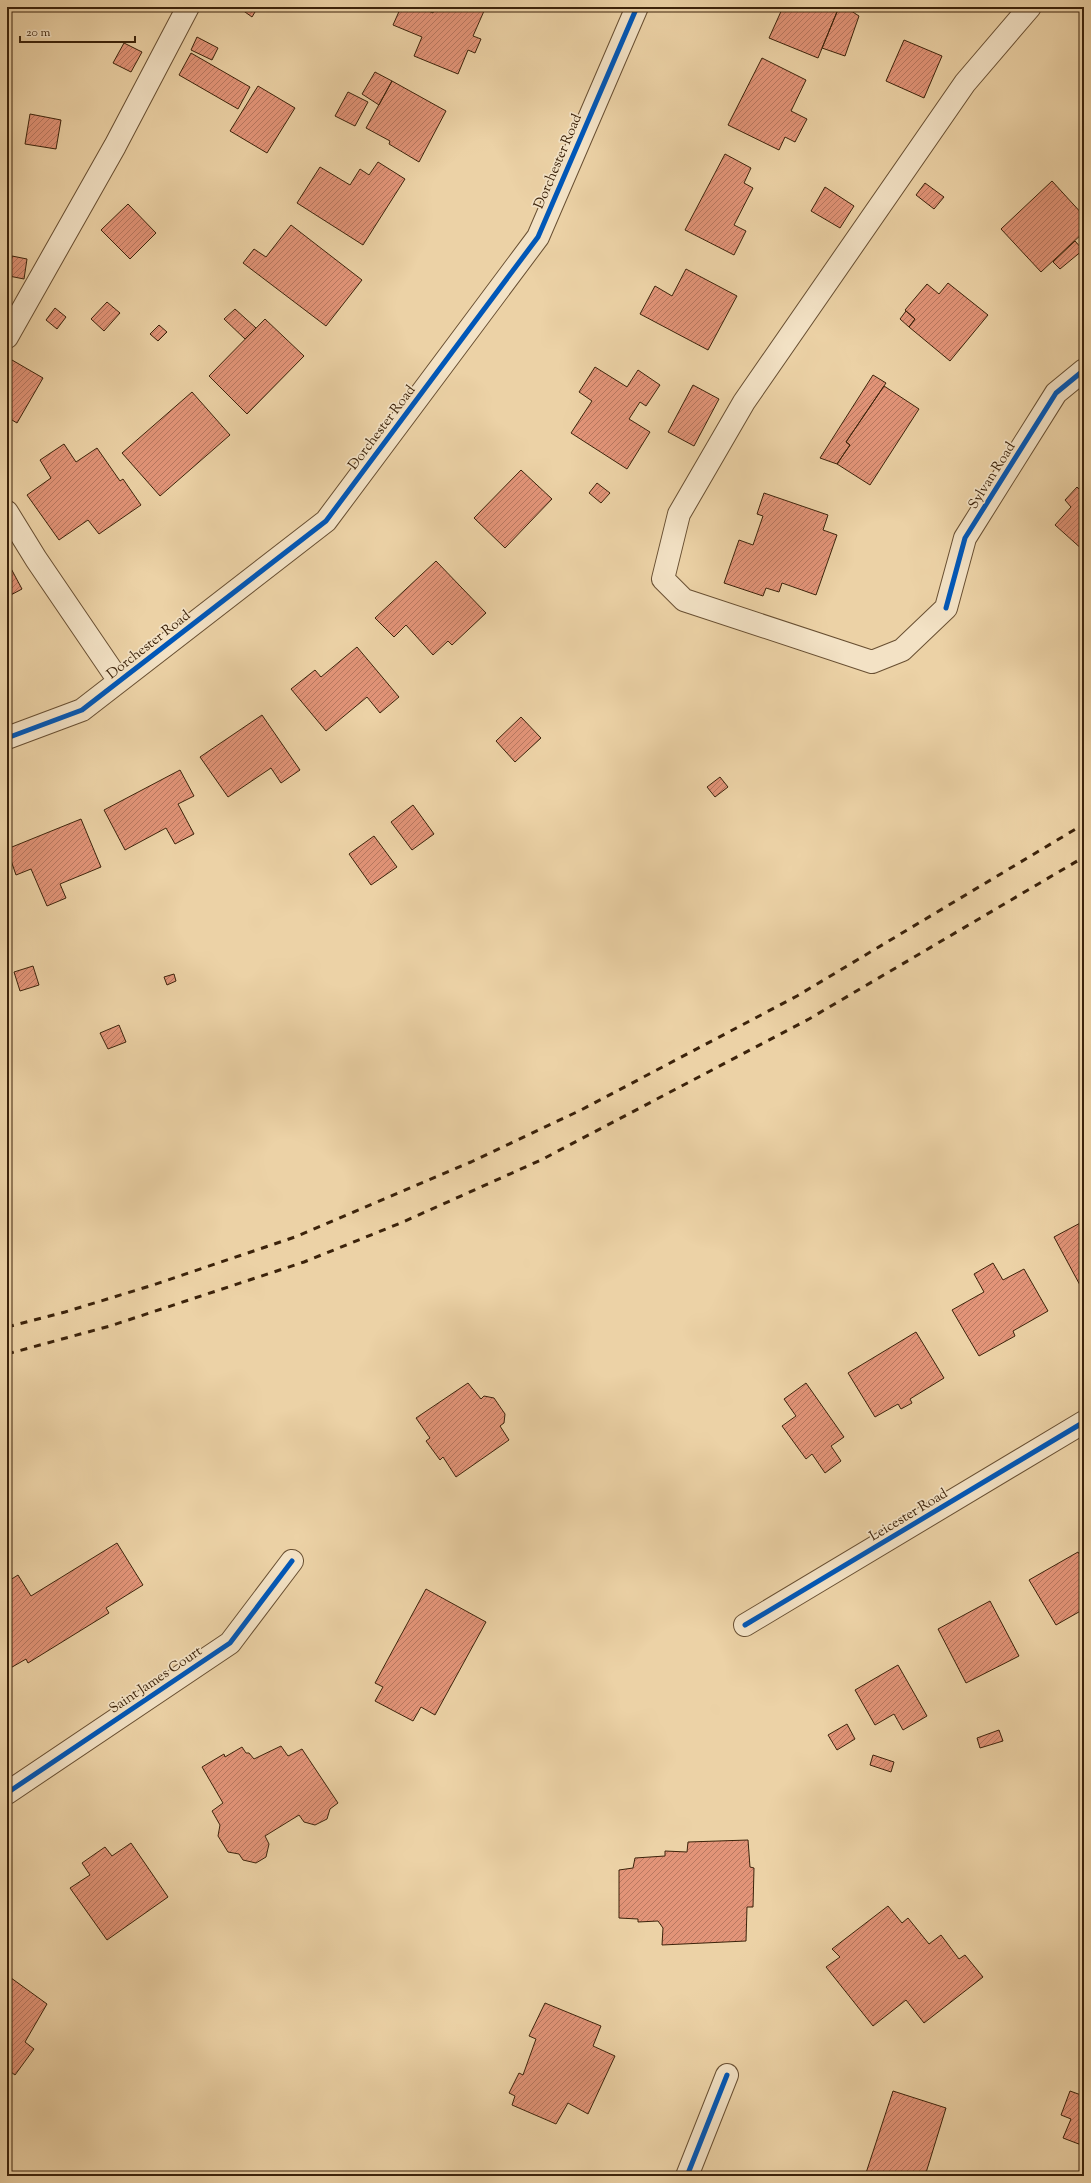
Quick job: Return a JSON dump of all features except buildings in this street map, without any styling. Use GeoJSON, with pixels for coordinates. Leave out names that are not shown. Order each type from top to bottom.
{"type":"FeatureCollection","features":[{"type":"Feature","properties":{"kind":"street"},"geometry":{"type":"LineString","coordinates":[[7,337],[115,146],[188,7]]}},
{"type":"Feature","properties":{"kind":"street","name":"Dorchester Road"},"geometry":{"type":"LineString","coordinates":[[7,738],[82,710],[326,521],[538,237],[637,7]]}},
{"type":"Feature","properties":{"kind":"street","name":"Sylvan Road"},"geometry":{"type":"LineString","coordinates":[[1030,7],[965,83],[744,402],[679,514],[663,579],[684,600],[872,662],[902,650],[946,608],[965,538],[1056,393],[1084,370]]}},
{"type":"Feature","properties":{"kind":"street"},"geometry":{"type":"LineString","coordinates":[[7,512],[36,559],[120,681]]}},
{"type":"Feature","properties":{"kind":"street","name":"Leicester Road"},"geometry":{"type":"LineString","coordinates":[[745,1625],[1084,1422]]}},
{"type":"Feature","properties":{"kind":"street","name":"Saint James Court"},"geometry":{"type":"LineString","coordinates":[[7,1793],[230,1643],[292,1561]]}},
{"type":"Feature","properties":{"kind":"street"},"geometry":{"type":"LineString","coordinates":[[687,2176],[727,2075]]}},
{"type":"Feature","properties":{"kind":"railway"},"geometry":{"type":"LineString","coordinates":[[7,1327],[65,1312],[153,1285],[295,1237],[471,1162],[581,1110],[797,996],[1084,824]]}},
{"type":"Feature","properties":{"kind":"railway"},"geometry":{"type":"LineString","coordinates":[[7,1354],[110,1326],[304,1262],[403,1222],[541,1160],[809,1019],[1084,857]]}},
{"type":"Feature","properties":{"kind":"cycle path"},"geometry":{"type":"LineString","coordinates":[[7,738],[82,710],[326,521],[538,237],[637,7]]}},
{"type":"Feature","properties":{"kind":"cycle path"},"geometry":{"type":"LineString","coordinates":[[946,608],[965,538],[1056,393],[1084,370]]}},
{"type":"Feature","properties":{"kind":"cycle path"},"geometry":{"type":"LineString","coordinates":[[745,1625],[1084,1422]]}},
{"type":"Feature","properties":{"kind":"cycle path"},"geometry":{"type":"LineString","coordinates":[[7,1793],[230,1643],[292,1561]]}},
{"type":"Feature","properties":{"kind":"cycle path"},"geometry":{"type":"LineString","coordinates":[[687,2176],[727,2075]]}}]}
